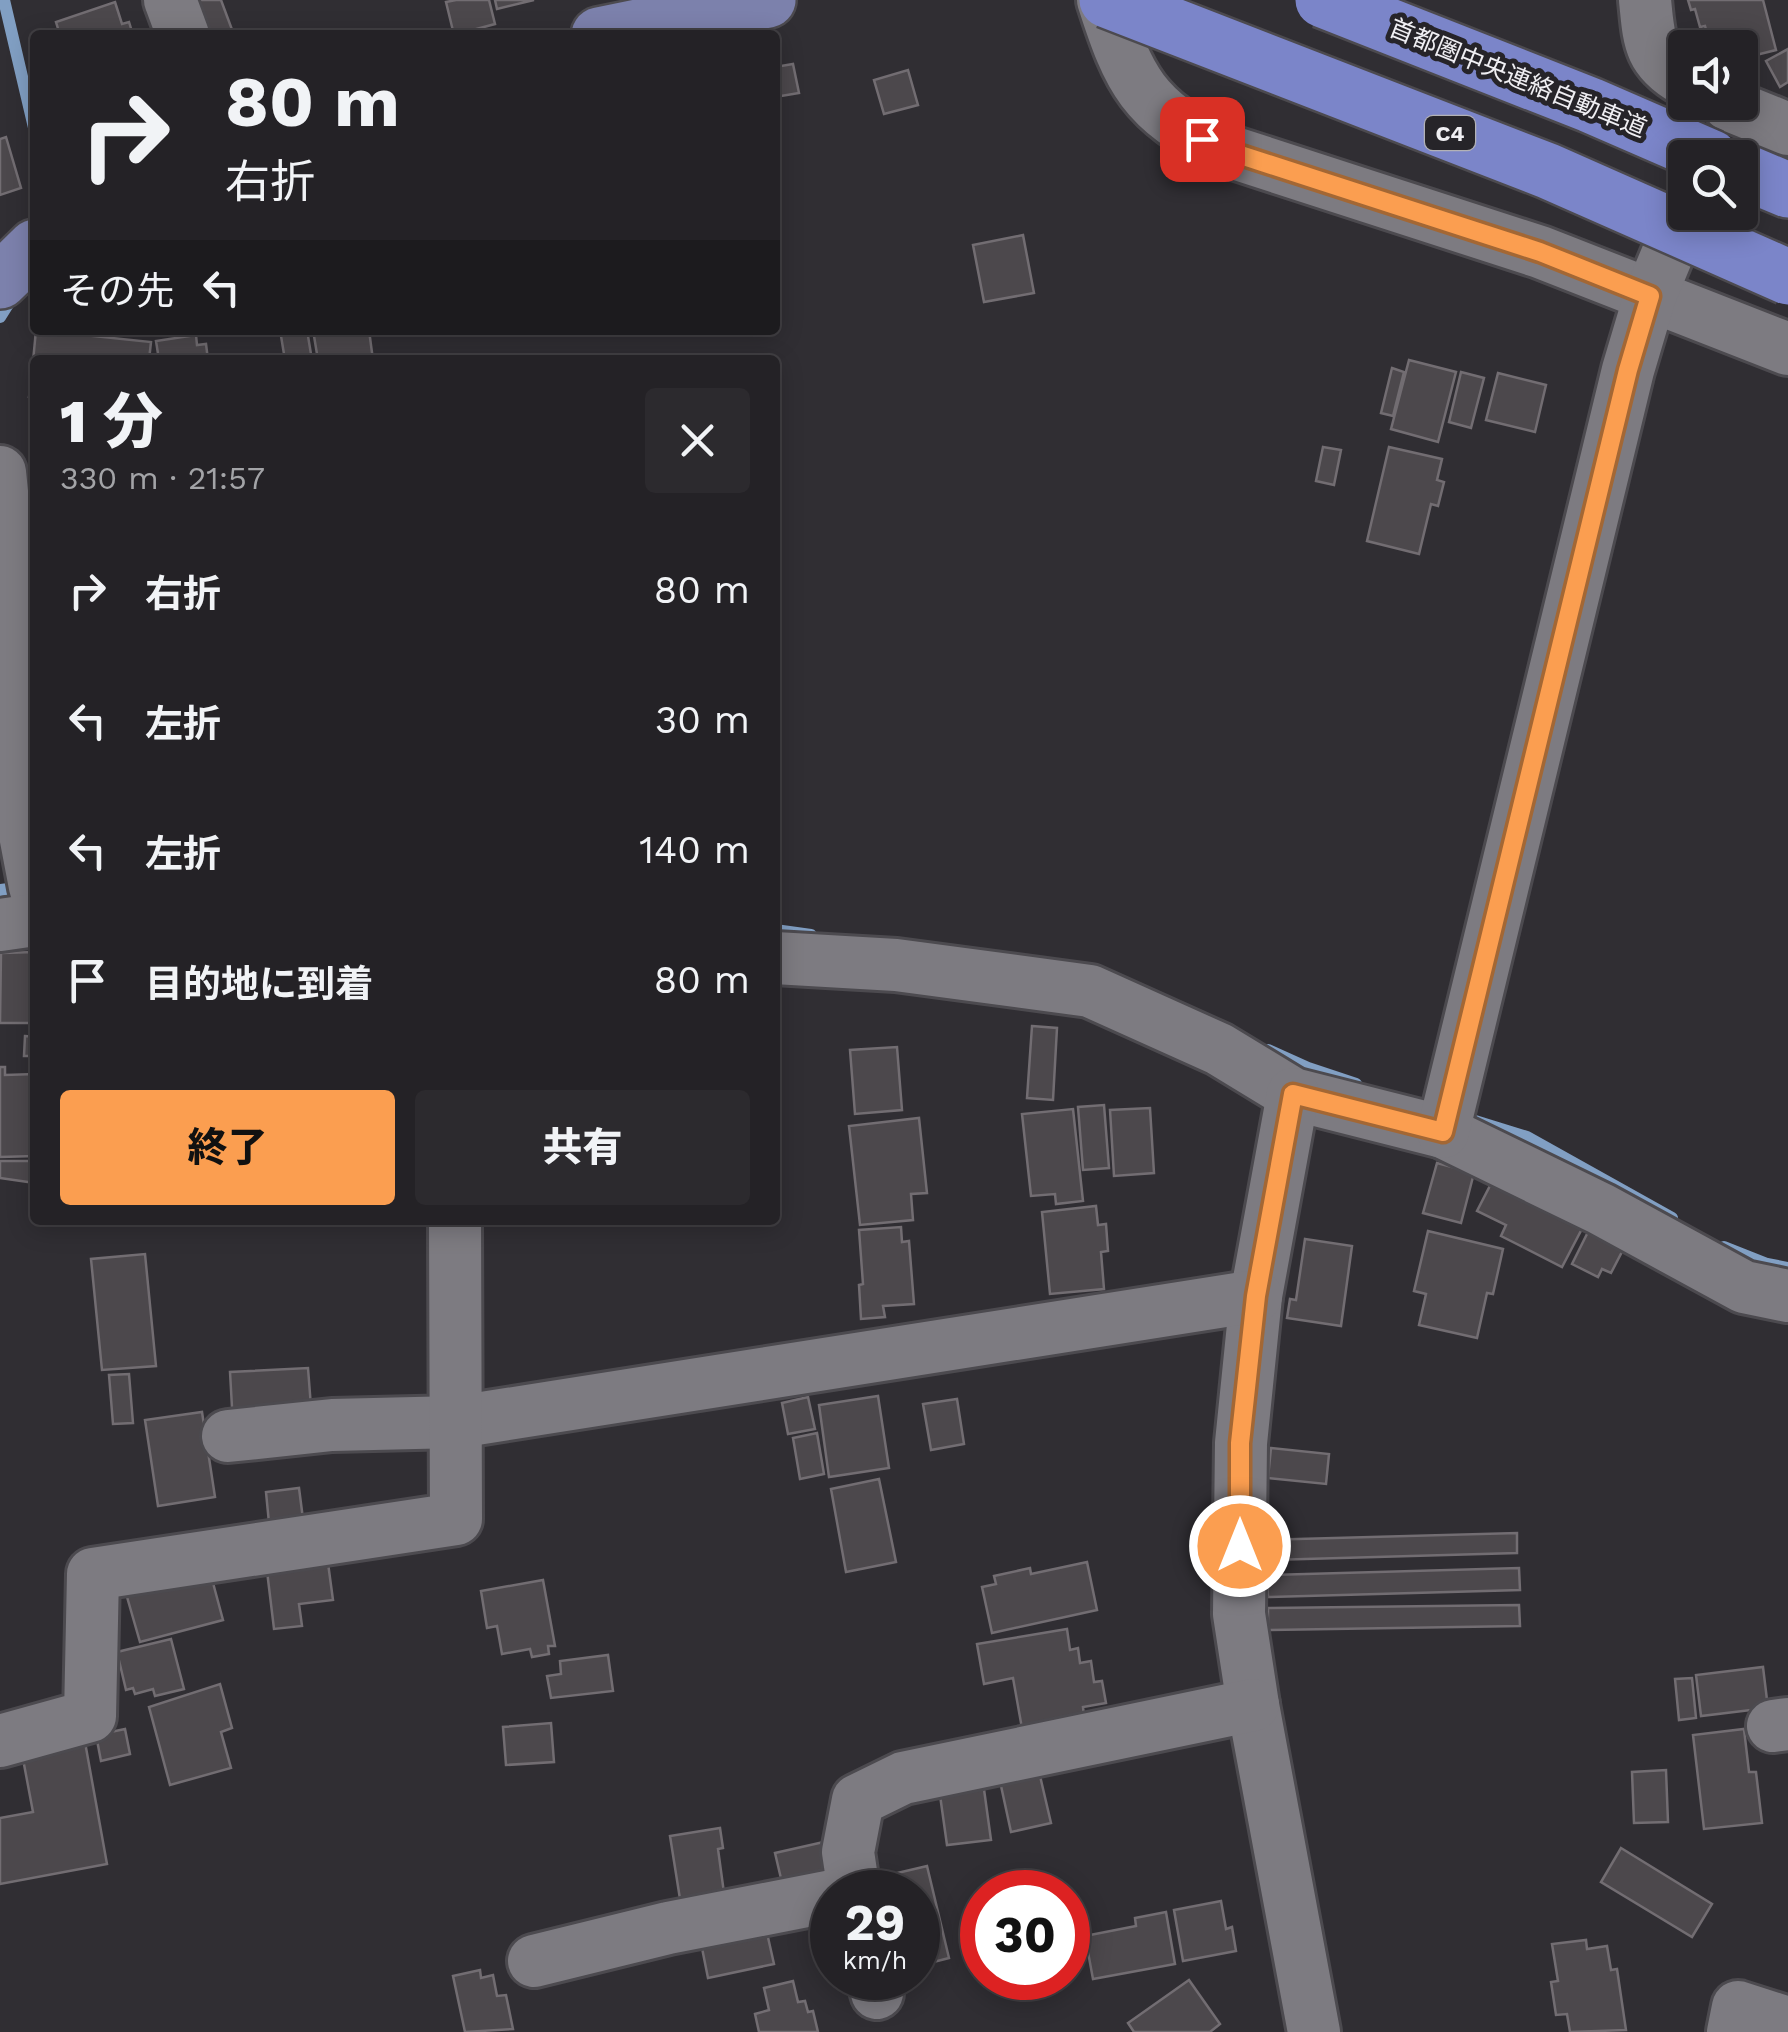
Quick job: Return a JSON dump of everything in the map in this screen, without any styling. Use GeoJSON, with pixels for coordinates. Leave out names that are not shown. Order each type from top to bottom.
{"type":"FeatureCollection","features":[{"type":"Feature","properties":{"kind":"highway","name":"C4"},"geometry":{"type":"LineString","coordinates":[[1105,0],[1548,171],[1788,277]]}},
{"type":"Feature","properties":{"kind":"highway","name":"首都圏中央連絡自動車道"},"geometry":{"type":"LineString","coordinates":[[1322,0],[1590,104],[1670,140]]}},
{"type":"Feature","properties":{"kind":"highway"},"geometry":{"type":"LineString","coordinates":[[1758,178],[1788,190]]}},
{"type":"Feature","properties":{"kind":"main road"},"geometry":{"type":"LineString","coordinates":[[608,22],[768,0]]}},
{"type":"Feature","properties":{"kind":"main road"},"geometry":{"type":"LineString","coordinates":[[0,281],[30,252]]}},
{"type":"Feature","properties":{"kind":"street"},"geometry":{"type":"LineString","coordinates":[[170,0],[181,30]]}},
{"type":"Feature","properties":{"kind":"street"},"geometry":{"type":"LineString","coordinates":[[1105,0],[1131,74],[1151,102],[1181,129],[1222,149],[1540,252],[1788,349]]}},
{"type":"Feature","properties":{"kind":"street"},"geometry":{"type":"LineString","coordinates":[[1644,0],[1650,48],[1668,69]]}},
{"type":"Feature","properties":{"kind":"street"},"geometry":{"type":"LineString","coordinates":[[1758,116],[1788,128]]}},
{"type":"Feature","properties":{"kind":"street"},"geometry":{"type":"LineString","coordinates":[[1443,1132],[1628,370],[1650,296],[1678,230]]}},
{"type":"Feature","properties":{"kind":"street"},"geometry":{"type":"LineString","coordinates":[[0,472],[8,552],[11,652],[7,740],[30,861]]}},
{"type":"Feature","properties":{"kind":"street"},"geometry":{"type":"LineString","coordinates":[[0,925],[30,921]]}},
{"type":"Feature","properties":{"kind":"street"},"geometry":{"type":"LineString","coordinates":[[780,958],[896,965],[1090,991],[1218,1049],[1293,1094],[1443,1132],[1601,1209],[1744,1287],[1788,1296]]}},
{"type":"Feature","properties":{"kind":"street"},"geometry":{"type":"LineString","coordinates":[[1293,1094],[1256,1296],[1240,1443],[1240,1595],[1253,1705],[1314,2032]]}},
{"type":"Feature","properties":{"kind":"street"},"geometry":{"type":"LineString","coordinates":[[0,1740],[90,1716],[93,1574],[456,1519],[455,1225]]}},
{"type":"Feature","properties":{"kind":"street"},"geometry":{"type":"LineString","coordinates":[[228,1436],[332,1425],[458,1422],[1256,1296]]}},
{"type":"Feature","properties":{"kind":"street"},"geometry":{"type":"LineString","coordinates":[[850,1870],[848,1852],[858,1800],[903,1778],[1253,1705]]}},
{"type":"Feature","properties":{"kind":"street"},"geometry":{"type":"LineString","coordinates":[[534,1961],[668,1928],[810,1900]]}},
{"type":"Feature","properties":{"kind":"street"},"geometry":{"type":"LineString","coordinates":[[1733,2032],[1738,2007],[1788,2023]]}},
{"type":"Feature","properties":{"kind":"building"},"geometry":{"type":"Polygon","coordinates":[[[186,0],[221,0],[232,30],[196,30],[186,0]]]}},
{"type":"Feature","properties":{"kind":"building"},"geometry":{"type":"Polygon","coordinates":[[[489,0],[495,24],[453,30],[446,2],[489,0]]]}},
{"type":"Feature","properties":{"kind":"building"},"geometry":{"type":"Polygon","coordinates":[[[495,0],[534,0],[497,9],[495,0]]]}},
{"type":"Feature","properties":{"kind":"building"},"geometry":{"type":"Polygon","coordinates":[[[1688,0],[1763,0],[1776,50],[1758,54],[1758,30],[1706,30],[1705,26],[1700,27],[1695,9],[1691,10],[1688,0]]]}},
{"type":"Feature","properties":{"kind":"building"},"geometry":{"type":"Polygon","coordinates":[[[115,2],[122,24],[129,22],[131,30],[58,30],[56,22],[115,2]]]}},
{"type":"Feature","properties":{"kind":"building"},"geometry":{"type":"Polygon","coordinates":[[[1788,49],[1788,82],[1780,87],[1766,61],[1788,49]]]}},
{"type":"Feature","properties":{"kind":"building"},"geometry":{"type":"Polygon","coordinates":[[[793,64],[799,93],[780,96],[780,66],[793,64]]]}},
{"type":"Feature","properties":{"kind":"building"},"geometry":{"type":"Polygon","coordinates":[[[908,70],[918,105],[884,114],[874,80],[908,70]]]}},
{"type":"Feature","properties":{"kind":"building"},"geometry":{"type":"Polygon","coordinates":[[[6,137],[21,188],[0,195],[0,139],[6,137]]]}},
{"type":"Feature","properties":{"kind":"building"},"geometry":{"type":"Polygon","coordinates":[[[1023,235],[1034,293],[984,302],[973,245],[1023,235]]]}},
{"type":"Feature","properties":{"kind":"building"},"geometry":{"type":"Polygon","coordinates":[[[36,335],[151,342],[150,355],[34,355],[36,335]]]}},
{"type":"Feature","properties":{"kind":"building"},"geometry":{"type":"Polygon","coordinates":[[[196,335],[197,345],[206,344],[207,355],[158,355],[156,341],[196,335]]]}},
{"type":"Feature","properties":{"kind":"building"},"geometry":{"type":"Polygon","coordinates":[[[281,335],[308,335],[311,355],[284,355],[281,335]]]}},
{"type":"Feature","properties":{"kind":"building"},"geometry":{"type":"Polygon","coordinates":[[[314,335],[370,335],[372,355],[317,355],[314,335]]]}},
{"type":"Feature","properties":{"kind":"building"},"geometry":{"type":"Polygon","coordinates":[[[1409,360],[1456,372],[1438,442],[1391,429],[1409,360]]]}},
{"type":"Feature","properties":{"kind":"building"},"geometry":{"type":"Polygon","coordinates":[[[1392,368],[1404,372],[1393,416],[1381,413],[1392,368]]]}},
{"type":"Feature","properties":{"kind":"building"},"geometry":{"type":"Polygon","coordinates":[[[1461,372],[1484,378],[1471,428],[1449,422],[1461,372]]]}},
{"type":"Feature","properties":{"kind":"building"},"geometry":{"type":"Polygon","coordinates":[[[1498,373],[1546,385],[1535,432],[1486,420],[1498,373]]]}},
{"type":"Feature","properties":{"kind":"building"},"geometry":{"type":"Polygon","coordinates":[[[1323,447],[1341,450],[1334,485],[1316,481],[1323,447]]]}},
{"type":"Feature","properties":{"kind":"building"},"geometry":{"type":"Polygon","coordinates":[[[1389,447],[1442,459],[1437,480],[1444,482],[1438,506],[1431,504],[1419,554],[1367,541],[1389,447]]]}},
{"type":"Feature","properties":{"kind":"building"},"geometry":{"type":"Polygon","coordinates":[[[30,952],[30,1023],[0,1023],[1,953],[30,952]]]}},
{"type":"Feature","properties":{"kind":"building"},"geometry":{"type":"Polygon","coordinates":[[[1032,1026],[1057,1028],[1053,1100],[1027,1098],[1032,1026]]]}},
{"type":"Feature","properties":{"kind":"building"},"geometry":{"type":"Polygon","coordinates":[[[25,1036],[30,1036],[30,1056],[24,1056],[25,1036]]]}},
{"type":"Feature","properties":{"kind":"building"},"geometry":{"type":"Polygon","coordinates":[[[897,1047],[902,1110],[855,1114],[850,1050],[897,1047]]]}},
{"type":"Feature","properties":{"kind":"building"},"geometry":{"type":"Polygon","coordinates":[[[0,1067],[5,1067],[5,1075],[30,1074],[30,1156],[0,1157],[0,1067]]]}},
{"type":"Feature","properties":{"kind":"building"},"geometry":{"type":"Polygon","coordinates":[[[1104,1105],[1109,1168],[1083,1170],[1078,1107],[1104,1105]]]}},
{"type":"Feature","properties":{"kind":"building"},"geometry":{"type":"Polygon","coordinates":[[[1150,1108],[1154,1173],[1114,1176],[1110,1110],[1150,1108]]]}},
{"type":"Feature","properties":{"kind":"building"},"geometry":{"type":"Polygon","coordinates":[[[1073,1109],[1083,1201],[1056,1204],[1055,1194],[1031,1196],[1022,1114],[1073,1109]]]}},
{"type":"Feature","properties":{"kind":"building"},"geometry":{"type":"Polygon","coordinates":[[[919,1118],[927,1193],[911,1194],[913,1220],[860,1225],[849,1126],[919,1118]]]}},
{"type":"Feature","properties":{"kind":"building"},"geometry":{"type":"Polygon","coordinates":[[[0,1161],[30,1161],[30,1182],[0,1178],[0,1161]]]}},
{"type":"Feature","properties":{"kind":"building"},"geometry":{"type":"Polygon","coordinates":[[[1437,1163],[1474,1173],[1461,1223],[1423,1213],[1437,1163]]]}},
{"type":"Feature","properties":{"kind":"building"},"geometry":{"type":"Polygon","coordinates":[[[1494,1178],[1586,1221],[1562,1267],[1501,1236],[1506,1225],[1477,1211],[1494,1178]]]}},
{"type":"Feature","properties":{"kind":"building"},"geometry":{"type":"Polygon","coordinates":[[[1096,1206],[1098,1225],[1106,1224],[1108,1251],[1101,1252],[1104,1289],[1050,1294],[1042,1212],[1096,1206]]]}},
{"type":"Feature","properties":{"kind":"building"},"geometry":{"type":"Polygon","coordinates":[[[1591,1226],[1626,1244],[1611,1273],[1602,1269],[1598,1277],[1572,1264],[1591,1226]]]}},
{"type":"Feature","properties":{"kind":"building"},"geometry":{"type":"Polygon","coordinates":[[[901,1227],[902,1242],[909,1241],[914,1304],[883,1306],[885,1317],[861,1319],[859,1230],[901,1227]]]}},
{"type":"Feature","properties":{"kind":"building"},"geometry":{"type":"Polygon","coordinates":[[[1428,1231],[1503,1249],[1493,1294],[1487,1293],[1477,1338],[1419,1325],[1426,1294],[1414,1291],[1428,1231]]]}},
{"type":"Feature","properties":{"kind":"building"},"geometry":{"type":"Polygon","coordinates":[[[1305,1239],[1352,1246],[1341,1326],[1287,1318],[1290,1299],[1296,1300],[1305,1239]]]}},
{"type":"Feature","properties":{"kind":"building"},"geometry":{"type":"Polygon","coordinates":[[[145,1254],[156,1366],[102,1370],[91,1259],[145,1254]]]}},
{"type":"Feature","properties":{"kind":"building"},"geometry":{"type":"Polygon","coordinates":[[[308,1368],[312,1420],[233,1425],[230,1372],[308,1368]]]}},
{"type":"Feature","properties":{"kind":"building"},"geometry":{"type":"Polygon","coordinates":[[[129,1374],[133,1423],[113,1424],[109,1375],[129,1374]]]}},
{"type":"Feature","properties":{"kind":"building"},"geometry":{"type":"Polygon","coordinates":[[[878,1396],[889,1468],[829,1477],[819,1405],[878,1396]]]}},
{"type":"Feature","properties":{"kind":"building"},"geometry":{"type":"Polygon","coordinates":[[[808,1397],[815,1429],[788,1434],[782,1403],[808,1397]]]}},
{"type":"Feature","properties":{"kind":"building"},"geometry":{"type":"Polygon","coordinates":[[[957,1399],[964,1444],[931,1450],[923,1404],[957,1399]]]}},
{"type":"Feature","properties":{"kind":"building"},"geometry":{"type":"Polygon","coordinates":[[[202,1412],[215,1497],[158,1506],[145,1420],[202,1412]]]}},
{"type":"Feature","properties":{"kind":"building"},"geometry":{"type":"Polygon","coordinates":[[[817,1433],[824,1474],[800,1479],[793,1438],[817,1433]]]}},
{"type":"Feature","properties":{"kind":"building"},"geometry":{"type":"Polygon","coordinates":[[[1271,1448],[1329,1454],[1326,1484],[1268,1478],[1271,1448]]]}},
{"type":"Feature","properties":{"kind":"building"},"geometry":{"type":"Polygon","coordinates":[[[879,1479],[896,1562],[846,1572],[831,1489],[879,1479]]]}},
{"type":"Feature","properties":{"kind":"building"},"geometry":{"type":"Polygon","coordinates":[[[299,1488],[303,1519],[269,1523],[266,1492],[299,1488]]]}},
{"type":"Feature","properties":{"kind":"building"},"geometry":{"type":"Polygon","coordinates":[[[1517,1533],[1517,1553],[1266,1560],[1265,1540],[1517,1533]]]}},
{"type":"Feature","properties":{"kind":"building"},"geometry":{"type":"Polygon","coordinates":[[[1087,1562],[1097,1610],[992,1633],[982,1587],[996,1584],[994,1576],[1030,1568],[1031,1574],[1087,1562]]]}},
{"type":"Feature","properties":{"kind":"building"},"geometry":{"type":"Polygon","coordinates":[[[328,1563],[333,1600],[299,1604],[302,1626],[274,1629],[267,1571],[328,1563]]]}},
{"type":"Feature","properties":{"kind":"building"},"geometry":{"type":"Polygon","coordinates":[[[209,1568],[223,1620],[140,1642],[125,1590],[209,1568]]]}},
{"type":"Feature","properties":{"kind":"building"},"geometry":{"type":"Polygon","coordinates":[[[1519,1568],[1520,1590],[1268,1597],[1267,1575],[1519,1568]]]}},
{"type":"Feature","properties":{"kind":"building"},"geometry":{"type":"Polygon","coordinates":[[[543,1580],[555,1646],[548,1646],[549,1654],[532,1657],[530,1649],[502,1654],[497,1626],[487,1628],[481,1591],[543,1580]]]}},
{"type":"Feature","properties":{"kind":"building"},"geometry":{"type":"Polygon","coordinates":[[[1519,1605],[1520,1626],[1268,1630],[1268,1608],[1519,1605]]]}},
{"type":"Feature","properties":{"kind":"building"},"geometry":{"type":"Polygon","coordinates":[[[1067,1629],[1070,1650],[1078,1648],[1080,1663],[1091,1661],[1094,1682],[1102,1681],[1106,1703],[1083,1707],[1084,1716],[1023,1734],[1013,1678],[984,1684],[977,1644],[1067,1629]]]}},
{"type":"Feature","properties":{"kind":"building"},"geometry":{"type":"Polygon","coordinates":[[[171,1639],[184,1689],[155,1696],[153,1689],[135,1694],[133,1688],[126,1690],[117,1652],[171,1639]]]}},
{"type":"Feature","properties":{"kind":"building"},"geometry":{"type":"Polygon","coordinates":[[[608,1655],[613,1691],[551,1698],[547,1676],[561,1674],[560,1661],[608,1655]]]}},
{"type":"Feature","properties":{"kind":"building"},"geometry":{"type":"Polygon","coordinates":[[[1763,1667],[1768,1708],[1701,1716],[1696,1675],[1763,1667]]]}},
{"type":"Feature","properties":{"kind":"building"},"geometry":{"type":"Polygon","coordinates":[[[1692,1678],[1696,1718],[1679,1720],[1675,1679],[1692,1678]]]}},
{"type":"Feature","properties":{"kind":"building"},"geometry":{"type":"Polygon","coordinates":[[[220,1684],[232,1728],[221,1732],[231,1768],[170,1785],[149,1707],[220,1684]]]}},
{"type":"Feature","properties":{"kind":"building"},"geometry":{"type":"Polygon","coordinates":[[[551,1723],[554,1762],[506,1765],[503,1727],[551,1723]]]}},
{"type":"Feature","properties":{"kind":"building"},"geometry":{"type":"Polygon","coordinates":[[[125,1729],[130,1754],[101,1761],[96,1735],[125,1729]]]}},
{"type":"Feature","properties":{"kind":"building"},"geometry":{"type":"Polygon","coordinates":[[[1744,1729],[1749,1772],[1756,1772],[1762,1823],[1704,1829],[1693,1735],[1744,1729]]]}},
{"type":"Feature","properties":{"kind":"building"},"geometry":{"type":"Polygon","coordinates":[[[83,1731],[107,1864],[0,1884],[0,1818],[33,1812],[20,1743],[83,1731]]]}},
{"type":"Feature","properties":{"kind":"building"},"geometry":{"type":"Polygon","coordinates":[[[1037,1763],[1051,1823],[1011,1832],[998,1772],[1037,1763]]]}},
{"type":"Feature","properties":{"kind":"building"},"geometry":{"type":"Polygon","coordinates":[[[1666,1770],[1668,1822],[1634,1823],[1632,1772],[1666,1770]]]}},
{"type":"Feature","properties":{"kind":"building"},"geometry":{"type":"Polygon","coordinates":[[[983,1782],[991,1840],[947,1845],[939,1788],[983,1782]]]}},
{"type":"Feature","properties":{"kind":"building"},"geometry":{"type":"Polygon","coordinates":[[[720,1828],[723,1848],[718,1849],[724,1893],[680,1899],[670,1836],[720,1828]]]}},
{"type":"Feature","properties":{"kind":"building"},"geometry":{"type":"Polygon","coordinates":[[[828,1841],[835,1870],[810,1870],[810,1881],[783,1887],[775,1853],[828,1841]]]}},
{"type":"Feature","properties":{"kind":"building"},"geometry":{"type":"Polygon","coordinates":[[[1621,1848],[1712,1904],[1692,1937],[1601,1882],[1621,1848]]]}},
{"type":"Feature","properties":{"kind":"building"},"geometry":{"type":"Polygon","coordinates":[[[1221,1901],[1226,1929],[1232,1927],[1236,1951],[1183,1961],[1174,1910],[1221,1901]]]}},
{"type":"Feature","properties":{"kind":"building"},"geometry":{"type":"Polygon","coordinates":[[[1166,1912],[1175,1964],[1093,1979],[1090,1935],[1136,1926],[1135,1918],[1166,1912]]]}},
{"type":"Feature","properties":{"kind":"building"},"geometry":{"type":"Polygon","coordinates":[[[940,1920],[949,1958],[940,1960],[940,1920]]]}},
{"type":"Feature","properties":{"kind":"building"},"geometry":{"type":"Polygon","coordinates":[[[765,1924],[774,1964],[708,1978],[700,1938],[765,1924]]]}},
{"type":"Feature","properties":{"kind":"building"},"geometry":{"type":"Polygon","coordinates":[[[1586,1940],[1587,1949],[1607,1946],[1611,1970],[1617,1969],[1626,2030],[1570,2032],[1567,2014],[1556,2015],[1551,1982],[1558,1981],[1552,1944],[1586,1940]]]}},
{"type":"Feature","properties":{"kind":"building"},"geometry":{"type":"Polygon","coordinates":[[[480,1970],[481,1978],[493,1975],[497,1996],[506,1995],[513,2029],[465,2032],[453,1976],[480,1970]]]}},
{"type":"Feature","properties":{"kind":"building"},"geometry":{"type":"Polygon","coordinates":[[[1189,1980],[1220,2024],[1210,2032],[1134,2032],[1128,2023],[1189,1980]]]}},
{"type":"Feature","properties":{"kind":"building"},"geometry":{"type":"Polygon","coordinates":[[[793,1981],[798,2002],[805,2001],[808,2012],[813,2011],[818,2032],[759,2032],[755,2014],[769,2010],[764,1988],[793,1981]]]}},
{"type":"Feature","properties":{"kind":"waterway"},"geometry":{"type":"LineString","coordinates":[[4,0],[30,111]]}},
{"type":"Feature","properties":{"kind":"waterway"},"geometry":{"type":"LineString","coordinates":[[0,317],[15,293]]}},
{"type":"Feature","properties":{"kind":"waterway"},"geometry":{"type":"LineString","coordinates":[[0,890],[23,887]]}},
{"type":"Feature","properties":{"kind":"waterway"},"geometry":{"type":"LineString","coordinates":[[780,931],[811,935]]}},
{"type":"Feature","properties":{"kind":"waterway"},"geometry":{"type":"LineString","coordinates":[[1268,1050],[1356,1084]]}},
{"type":"Feature","properties":{"kind":"waterway"},"geometry":{"type":"LineString","coordinates":[[1475,1121],[1527,1137],[1672,1218]]}},
{"type":"Feature","properties":{"kind":"waterway"},"geometry":{"type":"LineString","coordinates":[[1724,1247],[1788,1268]]}},
{"type":"Feature","properties":{"kind":"route"},"geometry":{"type":"LineString","coordinates":[[1202,139],[1222,149],[1540,252],[1650,296],[1628,370],[1443,1132],[1293,1094],[1256,1296],[1240,1443],[1240,1546]]}}]}
